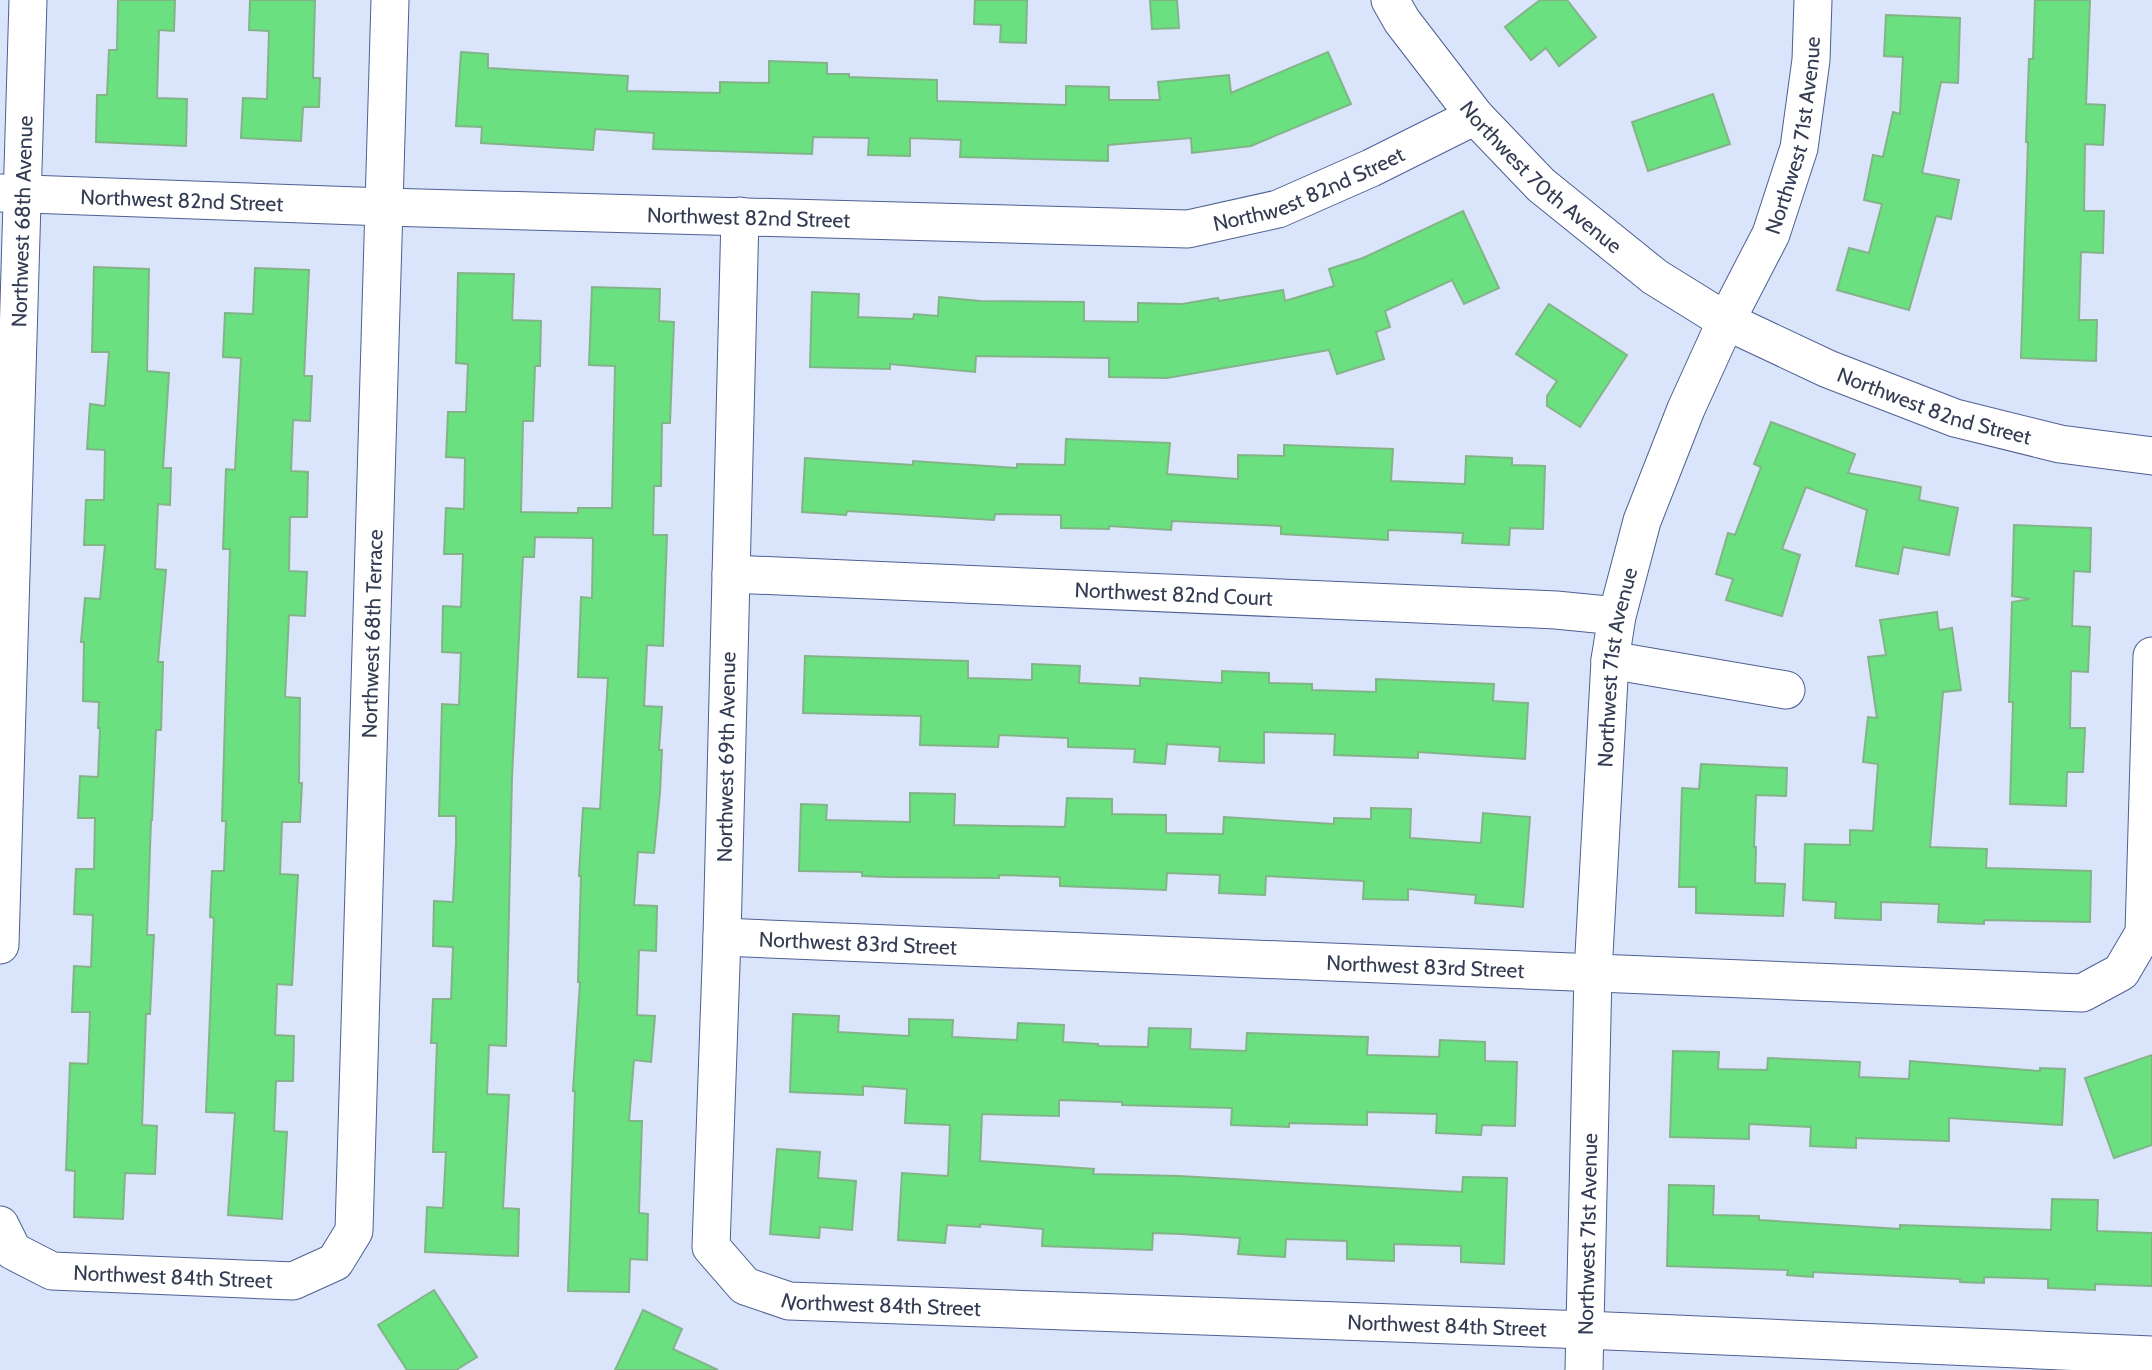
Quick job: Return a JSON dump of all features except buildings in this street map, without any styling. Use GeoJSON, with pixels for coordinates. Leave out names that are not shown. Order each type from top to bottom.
{"type":"FeatureCollection","features":[{"type":"Feature","properties":{"kind":"street","name":"Northwest 68th Avenue"},"geometry":{"type":"LineString","coordinates":[[0,946],[11,193],[28,0]]}},
{"type":"Feature","properties":{"kind":"street","name":"Northwest 68th Terrace"},"geometry":{"type":"LineString","coordinates":[[335,1262],[354,1231],[390,0]]}},
{"type":"Feature","properties":{"kind":"street","name":"Northwest 70th Avenue"},"geometry":{"type":"LineString","coordinates":[[1390,0],[1402,21],[1475,116],[1541,185],[1655,276],[1726,321]]}},
{"type":"Feature","properties":{"kind":"street","name":"Northwest 71st Avenue"},"geometry":{"type":"LineString","coordinates":[[1584,1370],[1593,972],[1609,660],[1617,615],[1642,521],[1686,409],[1726,321],[1771,234],[1799,148],[1811,60],[1813,0]]}},
{"type":"Feature","properties":{"kind":"street","name":"Northwest 82nd Street"},"geometry":{"type":"LineString","coordinates":[[11,193],[385,207],[1188,229],[1278,209],[1371,168],[1475,116]]}},
{"type":"Feature","properties":{"kind":"street","name":"Northwest 69th Avenue"},"geometry":{"type":"LineString","coordinates":[[740,216],[722,937],[711,1247],[744,1286]]}},
{"type":"Feature","properties":{"kind":"street","name":"Northwest 82nd Street"},"geometry":{"type":"LineString","coordinates":[[1726,321],[1828,369],[1955,418],[2060,444],[2152,456]]}},
{"type":"Feature","properties":{"kind":"street","name":"Northwest 82nd Court"},"geometry":{"type":"LineString","coordinates":[[731,574],[1556,610],[1617,615]]}},
{"type":"Feature","properties":{"kind":"street","name":"Northwest 83rd Street"},"geometry":{"type":"LineString","coordinates":[[722,937],[2082,993],[2121,972],[2144,933],[2152,656]]}},
{"type":"Feature","properties":{"kind":"street"},"geometry":{"type":"LineString","coordinates":[[1609,660],[1786,690]]}},
{"type":"Feature","properties":{"kind":"street","name":"Northwest 84th Street"},"geometry":{"type":"LineString","coordinates":[[6,1238],[52,1270],[293,1280],[335,1262]]}},
{"type":"Feature","properties":{"kind":"street","name":"Northwest 84th Street"},"geometry":{"type":"LineString","coordinates":[[744,1286],[789,1301],[1585,1330],[2152,1355]]}}]}
